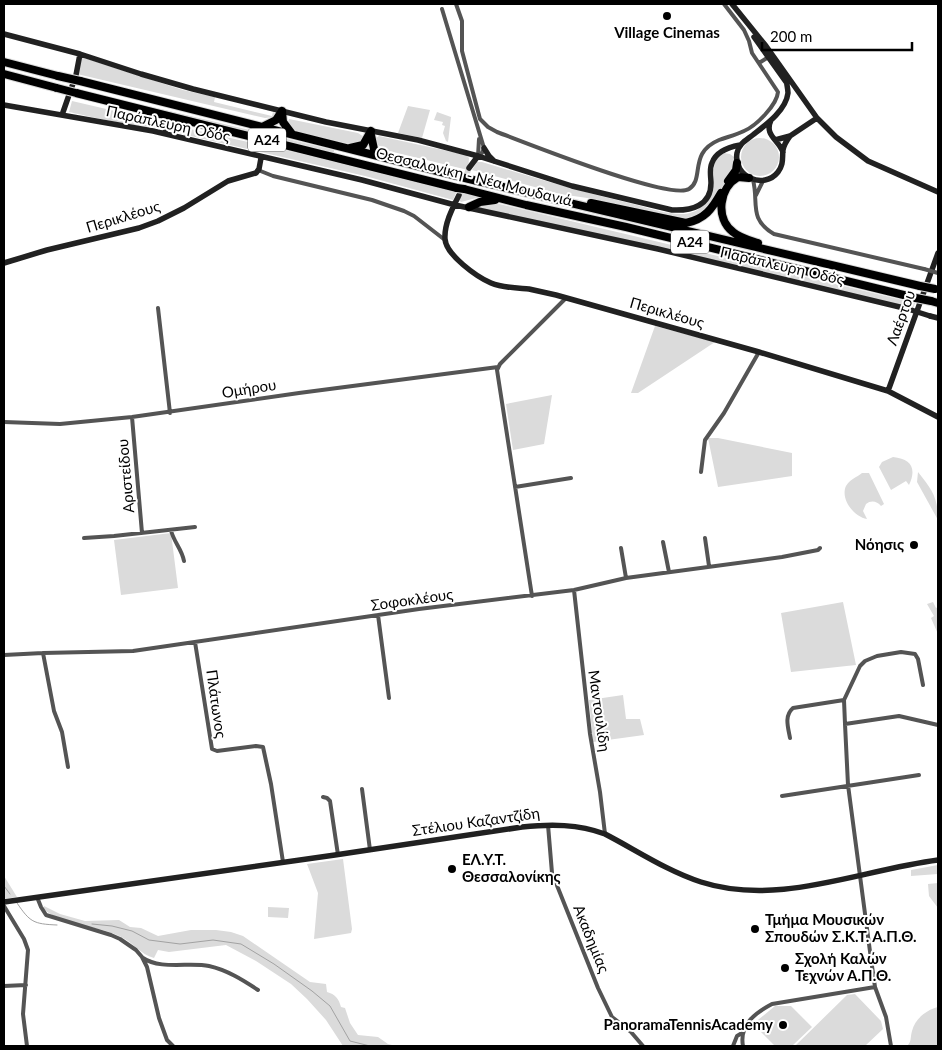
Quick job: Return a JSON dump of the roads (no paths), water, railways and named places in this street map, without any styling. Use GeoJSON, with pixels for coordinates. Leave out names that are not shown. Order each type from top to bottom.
{"type":"FeatureCollection","features":[{"type":"Feature","properties":{"kind":"highway","name":"Θεσσαλονίκη - Νέα Μουδανιά"},"geometry":{"type":"LineString","coordinates":[[4,62],[465,178],[936,290]]}},
{"type":"Feature","properties":{"kind":"highway","name":"Θεσσαλονίκη - Νέα Μουδανιά"},"geometry":{"type":"LineString","coordinates":[[4,74],[460,190],[626,227],[934,302]]}},
{"type":"Feature","properties":{"kind":"highway"},"geometry":{"type":"LineString","coordinates":[[262,127],[276,120],[282,112]]}},
{"type":"Feature","properties":{"kind":"highway"},"geometry":{"type":"LineString","coordinates":[[282,112],[283,122],[292,134]]}},
{"type":"Feature","properties":{"kind":"highway"},"geometry":{"type":"LineString","coordinates":[[335,146],[354,148],[363,145],[372,131]]}},
{"type":"Feature","properties":{"kind":"highway"},"geometry":{"type":"LineString","coordinates":[[372,131],[371,144],[382,157]]}},
{"type":"Feature","properties":{"kind":"highway"},"geometry":{"type":"LineString","coordinates":[[552,199],[564,198],[679,222],[694,221],[701,219],[712,209],[726,183],[736,170],[737,160]]}},
{"type":"Feature","properties":{"kind":"highway"},"geometry":{"type":"LineString","coordinates":[[751,179],[742,177],[734,180],[727,188],[722,200],[723,218],[727,226],[734,233],[757,243],[871,274]]}},
{"type":"Feature","properties":{"kind":"highway"},"geometry":{"type":"LineString","coordinates":[[469,207],[472,204],[489,200],[526,205]]}},
{"type":"Feature","properties":{"kind":"street"},"geometry":{"type":"LineString","coordinates":[[456,4],[462,20],[462,51],[480,119],[488,127],[568,159],[648,186],[680,192],[691,187],[696,180],[700,158],[706,149],[716,142],[747,130],[767,112],[778,98],[778,92],[752,53],[744,30],[724,4]]}},
{"type":"Feature","properties":{"kind":"street"},"geometry":{"type":"LineString","coordinates":[[732,4],[770,56],[786,83]]}},
{"type":"Feature","properties":{"kind":"street"},"geometry":{"type":"LineString","coordinates":[[442,9],[479,135],[488,156],[498,164]]}},
{"type":"Feature","properties":{"kind":"street"},"geometry":{"type":"LineString","coordinates":[[4,34],[80,54],[193,89],[282,112],[418,140],[478,156],[498,164],[582,189],[672,210],[687,211],[702,204],[709,195],[712,163],[717,155],[740,145]]}},
{"type":"Feature","properties":{"kind":"street"},"geometry":{"type":"LineString","coordinates":[[62,115],[76,75],[80,54]]}},
{"type":"Feature","properties":{"kind":"street"},"geometry":{"type":"LineString","coordinates":[[759,63],[770,56]]}},
{"type":"Feature","properties":{"kind":"street"},"geometry":{"type":"LineString","coordinates":[[764,72],[775,64]]}},
{"type":"Feature","properties":{"kind":"street"},"geometry":{"type":"LineString","coordinates":[[775,64],[785,74],[817,118],[836,137],[861,157],[938,192]]}},
{"type":"Feature","properties":{"kind":"street"},"geometry":{"type":"LineString","coordinates":[[737,160],[740,145],[743,141],[772,118],[786,99],[785,74]]}},
{"type":"Feature","properties":{"kind":"street","name":"Παράπλευρη Οδός"},"geometry":{"type":"LineString","coordinates":[[4,105],[165,133],[261,158],[370,182],[455,205],[658,249],[908,309],[938,318]]}},
{"type":"Feature","properties":{"kind":"street"},"geometry":{"type":"LineString","coordinates":[[165,133],[170,116]]}},
{"type":"Feature","properties":{"kind":"street"},"geometry":{"type":"LineString","coordinates":[[772,118],[768,129],[769,134],[783,152]]}},
{"type":"Feature","properties":{"kind":"street"},"geometry":{"type":"LineString","coordinates":[[723,151],[731,152],[744,174],[751,179],[763,180],[778,173],[783,163],[785,143],[790,136],[817,118]]}},
{"type":"Feature","properties":{"kind":"street"},"geometry":{"type":"LineString","coordinates":[[752,135],[765,134],[774,139],[790,136]]}},
{"type":"Feature","properties":{"kind":"street"},"geometry":{"type":"LineString","coordinates":[[478,156],[479,135]]}},
{"type":"Feature","properties":{"kind":"street"},"geometry":{"type":"LineString","coordinates":[[469,168],[484,148]]}},
{"type":"Feature","properties":{"kind":"street"},"geometry":{"type":"LineString","coordinates":[[261,158],[258,170],[273,176],[372,200],[396,208],[414,216],[445,240]]}},
{"type":"Feature","properties":{"kind":"street","name":"Περικλέους"},"geometry":{"type":"LineString","coordinates":[[4,263],[152,224],[184,208],[228,181],[254,174],[258,170]]}},
{"type":"Feature","properties":{"kind":"street"},"geometry":{"type":"LineString","coordinates":[[751,179],[758,219],[764,227],[774,234],[938,272]]}},
{"type":"Feature","properties":{"kind":"street"},"geometry":{"type":"LineString","coordinates":[[755,197],[763,180]]}},
{"type":"Feature","properties":{"kind":"street"},"geometry":{"type":"LineString","coordinates":[[445,240],[446,229],[460,190]]}},
{"type":"Feature","properties":{"kind":"street","name":"Περικλέους"},"geometry":{"type":"LineString","coordinates":[[445,240],[455,258],[491,283],[504,287],[556,295],[759,352],[888,391],[938,417]]}},
{"type":"Feature","properties":{"kind":"street","name":"Λαέρτου"},"geometry":{"type":"LineString","coordinates":[[888,391],[938,253]]}},
{"type":"Feature","properties":{"kind":"street"},"geometry":{"type":"LineString","coordinates":[[556,295],[557,307]]}},
{"type":"Feature","properties":{"kind":"street"},"geometry":{"type":"LineString","coordinates":[[532,596],[498,368],[566,298]]}},
{"type":"Feature","properties":{"kind":"street"},"geometry":{"type":"LineString","coordinates":[[158,308],[170,413]]}},
{"type":"Feature","properties":{"kind":"street"},"geometry":{"type":"LineString","coordinates":[[701,472],[705,440],[724,413],[759,352]]}},
{"type":"Feature","properties":{"kind":"street","name":"Ομήρου"},"geometry":{"type":"LineString","coordinates":[[4,422],[60,424],[170,413],[299,393],[498,368]]}},
{"type":"Feature","properties":{"kind":"street","name":"Αριστείδου"},"geometry":{"type":"LineString","coordinates":[[132,417],[142,533]]}},
{"type":"Feature","properties":{"kind":"street"},"geometry":{"type":"LineString","coordinates":[[515,487],[571,478]]}},
{"type":"Feature","properties":{"kind":"street"},"geometry":{"type":"LineString","coordinates":[[84,538],[195,527]]}},
{"type":"Feature","properties":{"kind":"street"},"geometry":{"type":"LineString","coordinates":[[171,530],[184,561]]}},
{"type":"Feature","properties":{"kind":"street"},"geometry":{"type":"LineString","coordinates":[[705,538],[709,566]]}},
{"type":"Feature","properties":{"kind":"street"},"geometry":{"type":"LineString","coordinates":[[663,542],[668,572]]}},
{"type":"Feature","properties":{"kind":"street"},"geometry":{"type":"LineString","coordinates":[[621,548],[626,578]]}},
{"type":"Feature","properties":{"kind":"street","name":"Σοφοκλέους"},"geometry":{"type":"LineString","coordinates":[[4,655],[43,652],[125,652],[378,615],[574,590],[626,578],[803,554],[820,548]]}},
{"type":"Feature","properties":{"kind":"street","name":"Μαντουλίδη"},"geometry":{"type":"LineString","coordinates":[[574,590],[590,734],[606,834]]}},
{"type":"Feature","properties":{"kind":"street"},"geometry":{"type":"LineString","coordinates":[[378,615],[389,698]]}},
{"type":"Feature","properties":{"kind":"street","name":"Πλάτωνος"},"geometry":{"type":"LineString","coordinates":[[195,642],[212,749],[217,751],[256,746],[264,747],[283,862]]}},
{"type":"Feature","properties":{"kind":"street"},"geometry":{"type":"LineString","coordinates":[[43,652],[54,711],[62,732],[68,767]]}},
{"type":"Feature","properties":{"kind":"street"},"geometry":{"type":"LineString","coordinates":[[891,1046],[886,1017],[875,987],[848,785],[844,700],[860,666],[865,661],[877,656],[901,652],[915,654],[918,659],[923,686]]}},
{"type":"Feature","properties":{"kind":"street"},"geometry":{"type":"LineString","coordinates":[[790,738],[787,723],[788,715],[793,708],[844,700]]}},
{"type":"Feature","properties":{"kind":"street"},"geometry":{"type":"LineString","coordinates":[[845,724],[899,716],[938,725]]}},
{"type":"Feature","properties":{"kind":"street"},"geometry":{"type":"LineString","coordinates":[[782,796],[919,774]]}},
{"type":"Feature","properties":{"kind":"street"},"geometry":{"type":"LineString","coordinates":[[362,789],[370,850]]}},
{"type":"Feature","properties":{"kind":"street"},"geometry":{"type":"LineString","coordinates":[[323,797],[330,801],[338,855]]}},
{"type":"Feature","properties":{"kind":"street","name":"Στέλιου Καζαντζίδη"},"geometry":{"type":"LineString","coordinates":[[4,902],[514,828],[548,825],[580,826],[606,834],[702,883],[745,891],[776,890],[938,860]]}},
{"type":"Feature","properties":{"kind":"street","name":"Ακαδημίας"},"geometry":{"type":"LineString","coordinates":[[548,825],[552,873],[598,988],[612,1017],[631,1032],[643,1046]]}},
{"type":"Feature","properties":{"kind":"street"},"geometry":{"type":"LineString","coordinates":[[37,897],[46,915],[120,939],[146,960],[166,964],[210,966],[228,973],[258,990]]}},
{"type":"Feature","properties":{"kind":"street"},"geometry":{"type":"LineString","coordinates":[[4,906],[27,946],[29,956],[23,1014],[28,1046]]}},
{"type":"Feature","properties":{"kind":"street"},"geometry":{"type":"LineString","coordinates":[[142,957],[147,967],[153,995],[167,1040],[173,1046]]}},
{"type":"Feature","properties":{"kind":"street"},"geometry":{"type":"LineString","coordinates":[[4,986],[26,984]]}},
{"type":"Feature","properties":{"kind":"street"},"geometry":{"type":"LineString","coordinates":[[734,1046],[737,1036],[742,1033],[751,1020],[772,1004],[875,987]]}},
{"type":"Feature","properties":{"kind":"street"},"geometry":{"type":"LineString","coordinates":[[742,1033],[743,1046]]}},
{"type":"Feature","properties":{"kind":"waterway"},"geometry":{"type":"LineString","coordinates":[[4,886],[10,894]]}},
{"type":"Feature","properties":{"kind":"waterway"},"geometry":{"type":"LineString","coordinates":[[17,903],[33,921],[57,925]]}},
{"type":"Feature","properties":{"kind":"waterway"},"geometry":{"type":"LineString","coordinates":[[92,924],[132,931],[149,940],[180,944],[213,940],[241,944],[274,964],[330,1006],[350,1041],[370,1046]]}},
{"type":"Feature","properties":{"kind":"tunnel"},"geometry":{"type":"LineString","coordinates":[[461,190],[469,168]]}},
{"type":"Feature","properties":{"kind":"place","name":"Village Cinemas"},"geometry":{"type":"Point","coordinates":[667,16]}},
{"type":"Feature","properties":{"kind":"place","name":"Νόησις"},"geometry":{"type":"Point","coordinates":[914,545]}},
{"type":"Feature","properties":{"kind":"place","name":"ΕΛ.Υ.Τ. Θεσσαλονίκης"},"geometry":{"type":"Point","coordinates":[452,869]}},
{"type":"Feature","properties":{"kind":"place","name":"Τμήμα Μουσικών Σπουδών Σ.Κ.Τ. Α.Π.Θ."},"geometry":{"type":"Point","coordinates":[755,929]}},
{"type":"Feature","properties":{"kind":"place","name":"Σχολή Καλών Τεχνών Α.Π.Θ."},"geometry":{"type":"Point","coordinates":[785,968]}},
{"type":"Feature","properties":{"kind":"place","name":"PanoramaTennisAcademy"},"geometry":{"type":"Point","coordinates":[783,1025]}}]}
